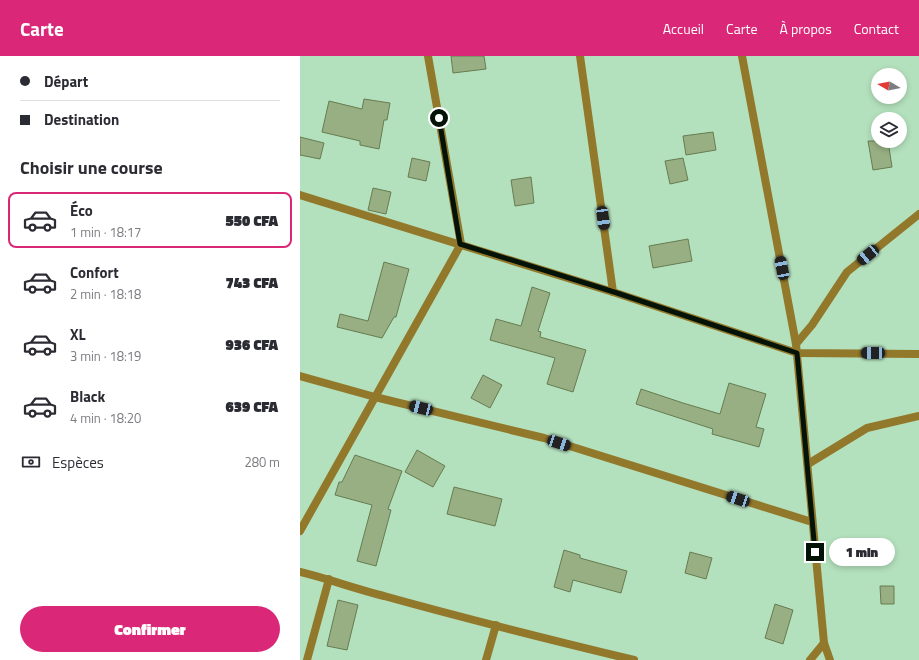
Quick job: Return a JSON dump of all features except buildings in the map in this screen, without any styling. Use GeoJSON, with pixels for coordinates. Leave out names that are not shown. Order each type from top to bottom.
{"type":"FeatureCollection","features":[{"type":"Feature","properties":{"kind":"street"},"geometry":{"type":"LineString","coordinates":[[300,531],[460,244],[428,56]]}},
{"type":"Feature","properties":{"kind":"street"},"geometry":{"type":"LineString","coordinates":[[580,56],[614,292]]}},
{"type":"Feature","properties":{"kind":"street"},"geometry":{"type":"LineString","coordinates":[[742,56],[796,344],[824,643],[830,660]]}},
{"type":"Feature","properties":{"kind":"street"},"geometry":{"type":"LineString","coordinates":[[300,195],[614,292],[797,353],[919,354]]}},
{"type":"Feature","properties":{"kind":"street"},"geometry":{"type":"LineString","coordinates":[[796,344],[812,325],[847,272],[919,214]]}},
{"type":"Feature","properties":{"kind":"street"},"geometry":{"type":"LineString","coordinates":[[300,376],[375,397],[544,438],[812,522]]}},
{"type":"Feature","properties":{"kind":"street"},"geometry":{"type":"LineString","coordinates":[[808,464],[867,428],[919,416]]}},
{"type":"Feature","properties":{"kind":"street"},"geometry":{"type":"LineString","coordinates":[[300,572],[496,626],[634,660]]}},
{"type":"Feature","properties":{"kind":"street"},"geometry":{"type":"LineString","coordinates":[[307,660],[329,579]]}},
{"type":"Feature","properties":{"kind":"street"},"geometry":{"type":"LineString","coordinates":[[486,660],[496,626]]}},
{"type":"Feature","properties":{"kind":"street"},"geometry":{"type":"LineString","coordinates":[[810,660],[824,643]]}},
{"type":"Feature","properties":{"kind":"route"},"geometry":{"type":"LineString","coordinates":[[439,118],[460,244],[614,292],[797,353],[815,552]]}}]}
